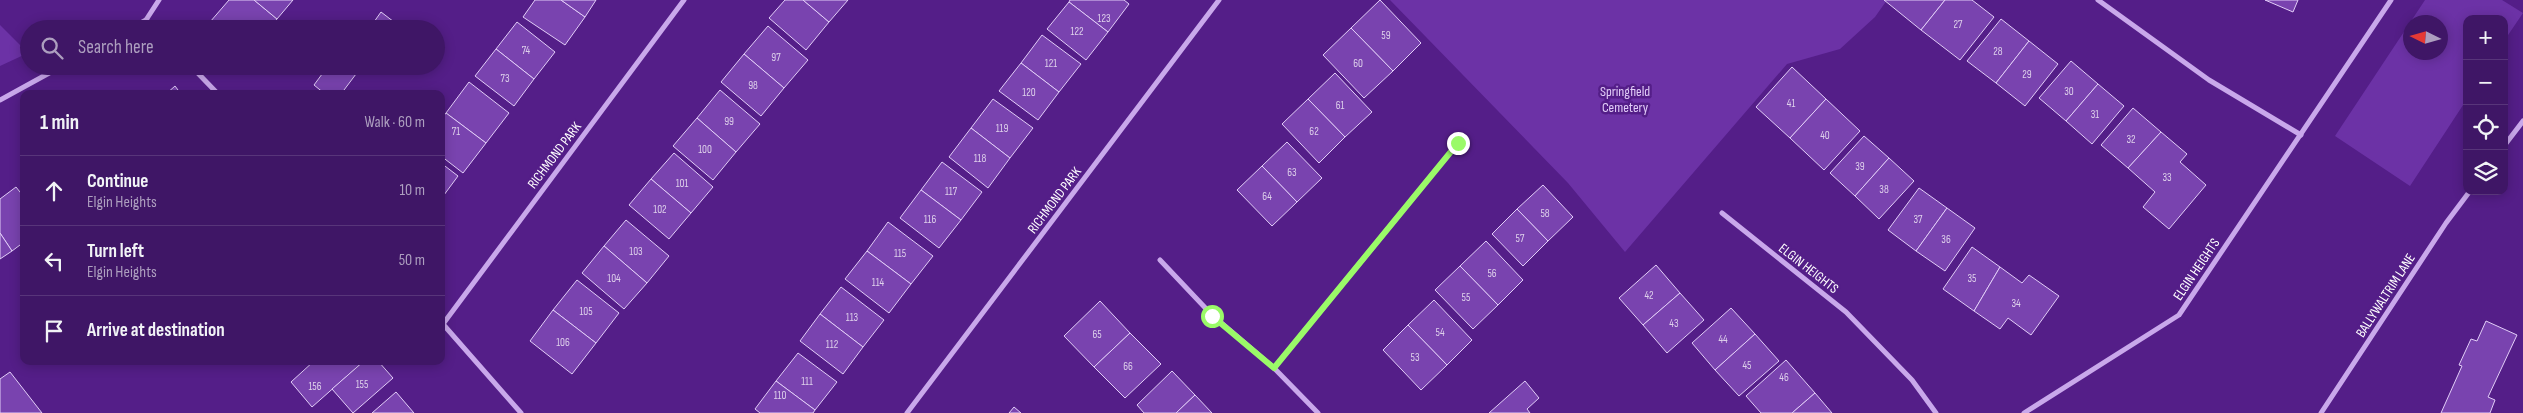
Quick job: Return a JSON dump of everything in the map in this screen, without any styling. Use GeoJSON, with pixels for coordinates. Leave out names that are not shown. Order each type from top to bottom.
{"type":"FeatureCollection","features":[{"type":"Feature","properties":{"kind":"street"},"geometry":{"type":"LineString","coordinates":[[146,20],[159,0]]}},
{"type":"Feature","properties":{"kind":"street","name":"RICHMOND PARK"},"geometry":{"type":"LineString","coordinates":[[445,319],[684,0]]}},
{"type":"Feature","properties":{"kind":"street","name":"RICHMOND PARK"},"geometry":{"type":"LineString","coordinates":[[907,413],[1219,0]]}},
{"type":"Feature","properties":{"kind":"street"},"geometry":{"type":"LineString","coordinates":[[2098,0],[2208,80],[2301,135]]}},
{"type":"Feature","properties":{"kind":"street","name":"ELGIN HEIGHTS"},"geometry":{"type":"LineString","coordinates":[[2024,413],[2179,315],[2391,0]]}},
{"type":"Feature","properties":{"kind":"street"},"geometry":{"type":"LineString","coordinates":[[0,100],[46,75]]}},
{"type":"Feature","properties":{"kind":"street"},"geometry":{"type":"LineString","coordinates":[[200,75],[214,90]]}},
{"type":"Feature","properties":{"kind":"street"},"geometry":{"type":"LineString","coordinates":[[2508,141],[2523,122]]}},
{"type":"Feature","properties":{"kind":"street"},"geometry":{"type":"LineString","coordinates":[[1274,368],[1458,143]]}},
{"type":"Feature","properties":{"kind":"street","name":"BALLYWALTRIM LANE"},"geometry":{"type":"LineString","coordinates":[[2321,413],[2446,223],[2467,195]]}},
{"type":"Feature","properties":{"kind":"street","name":"ELGIN HEIGHTS"},"geometry":{"type":"LineString","coordinates":[[1722,213],[1846,312],[1912,380],[1936,413]]}},
{"type":"Feature","properties":{"kind":"street"},"geometry":{"type":"LineString","coordinates":[[1160,260],[1212,316],[1274,368],[1318,413]]}},
{"type":"Feature","properties":{"kind":"street","name":"RICHMOND PARK"},"geometry":{"type":"LineString","coordinates":[[445,326],[521,413]]}},
{"type":"Feature","properties":{"kind":"green space","name":"Springfield Cemetery"},"geometry":{"type":"Polygon","coordinates":[[[1390,0],[1887,0],[1875,17],[1840,49],[1787,64],[1625,252],[1568,183],[1390,0]]]}},
{"type":"Feature","properties":{"kind":"green space"},"geometry":{"type":"Polygon","coordinates":[[[2425,0],[2502,0],[2523,13],[2508,35],[2508,15],[2463,15],[2463,105],[2410,186],[2335,136],[2403,34],[2403,60],[2448,60],[2448,15],[2415,15],[2425,0]]]}},
{"type":"Feature","properties":{"kind":"green space"},"geometry":{"type":"Polygon","coordinates":[[[0,25],[20,45],[20,57],[0,66],[0,25]]]}},
{"type":"Feature","properties":{"kind":"building"},"geometry":{"type":"Polygon","coordinates":[[[229,0],[254,0],[277,19],[276,20],[212,20],[229,0]]]}},
{"type":"Feature","properties":{"kind":"building"},"geometry":{"type":"Polygon","coordinates":[[[254,0],[293,0],[277,19],[254,0]]]}},
{"type":"Feature","properties":{"kind":"building"},"geometry":{"type":"Polygon","coordinates":[[[535,0],[561,0],[585,17],[565,45],[523,17],[535,0]]]}},
{"type":"Feature","properties":{"kind":"building"},"geometry":{"type":"Polygon","coordinates":[[[561,0],[596,0],[585,17],[561,0]]]}},
{"type":"Feature","properties":{"kind":"building"},"geometry":{"type":"Polygon","coordinates":[[[785,0],[803,0],[829,22],[806,50],[769,18],[785,0]]]}},
{"type":"Feature","properties":{"kind":"building"},"geometry":{"type":"Polygon","coordinates":[[[803,0],[848,0],[829,22],[803,0]]]}},
{"type":"Feature","properties":{"kind":"building"},"geometry":{"type":"Polygon","coordinates":[[[1070,0],[1124,0],[1129,4],[1108,32],[1069,2],[1070,0]]]}},
{"type":"Feature","properties":{"kind":"building"},"geometry":{"type":"Polygon","coordinates":[[[1380,0],[1421,43],[1393,71],[1351,28],[1380,0]]]}},
{"type":"Feature","properties":{"kind":"building"},"geometry":{"type":"Polygon","coordinates":[[[1884,0],[1945,0],[1921,30],[1884,0]]]}},
{"type":"Feature","properties":{"kind":"building"},"geometry":{"type":"Polygon","coordinates":[[[1945,0],[1972,0],[1994,17],[1960,60],[1921,30],[1945,0]]]}},
{"type":"Feature","properties":{"kind":"building"},"geometry":{"type":"Polygon","coordinates":[[[2265,0],[2298,0],[2293,12],[2265,0]]]}},
{"type":"Feature","properties":{"kind":"building"},"geometry":{"type":"Polygon","coordinates":[[[1069,2],[1108,32],[1086,60],[1047,29],[1069,2]]]}},
{"type":"Feature","properties":{"kind":"building"},"geometry":{"type":"Polygon","coordinates":[[[381,12],[391,20],[375,20],[381,12]]]}},
{"type":"Feature","properties":{"kind":"building"},"geometry":{"type":"Polygon","coordinates":[[[2001,19],[2029,41],[1996,83],[1967,61],[2001,19]]]}},
{"type":"Feature","properties":{"kind":"building"},"geometry":{"type":"Polygon","coordinates":[[[517,22],[555,52],[534,79],[496,49],[517,22]]]}},
{"type":"Feature","properties":{"kind":"building"},"geometry":{"type":"Polygon","coordinates":[[[768,26],[808,60],[784,88],[744,54],[768,26]]]}},
{"type":"Feature","properties":{"kind":"building"},"geometry":{"type":"Polygon","coordinates":[[[1351,28],[1393,71],[1364,98],[1323,55],[1351,28]]]}},
{"type":"Feature","properties":{"kind":"building"},"geometry":{"type":"Polygon","coordinates":[[[1042,35],[1081,64],[1059,92],[1021,63],[1042,35]]]}},
{"type":"Feature","properties":{"kind":"building"},"geometry":{"type":"Polygon","coordinates":[[[2029,41],[2058,64],[2025,106],[1996,83],[2029,41]]]}},
{"type":"Feature","properties":{"kind":"building"},"geometry":{"type":"Polygon","coordinates":[[[496,49],[534,79],[514,106],[475,76],[496,49]]]}},
{"type":"Feature","properties":{"kind":"building"},"geometry":{"type":"Polygon","coordinates":[[[744,54],[784,88],[761,116],[721,82],[744,54]]]}},
{"type":"Feature","properties":{"kind":"building"},"geometry":{"type":"Polygon","coordinates":[[[2071,61],[2098,84],[2066,121],[2039,98],[2071,61]]]}},
{"type":"Feature","properties":{"kind":"building"},"geometry":{"type":"Polygon","coordinates":[[[1021,63],[1059,92],[1038,120],[999,91],[1021,63]]]}},
{"type":"Feature","properties":{"kind":"building"},"geometry":{"type":"Polygon","coordinates":[[[1792,67],[1826,99],[1790,138],[1756,107],[1792,67]]]}},
{"type":"Feature","properties":{"kind":"building"},"geometry":{"type":"Polygon","coordinates":[[[1335,73],[1372,112],[1345,137],[1308,99],[1335,73]]]}},
{"type":"Feature","properties":{"kind":"building"},"geometry":{"type":"Polygon","coordinates":[[[321,75],[355,75],[344,90],[320,90],[314,85],[321,75]]]}},
{"type":"Feature","properties":{"kind":"building"},"geometry":{"type":"Polygon","coordinates":[[[469,82],[509,113],[486,143],[446,113],[469,82]]]}},
{"type":"Feature","properties":{"kind":"building"},"geometry":{"type":"Polygon","coordinates":[[[2098,84],[2124,106],[2092,144],[2066,121],[2098,84]]]}},
{"type":"Feature","properties":{"kind":"building"},"geometry":{"type":"Polygon","coordinates":[[[720,90],[760,124],[736,152],[697,118],[720,90]]]}},
{"type":"Feature","properties":{"kind":"building"},"geometry":{"type":"Polygon","coordinates":[[[993,99],[1033,128],[1010,158],[971,128],[993,99]]]}},
{"type":"Feature","properties":{"kind":"building"},"geometry":{"type":"Polygon","coordinates":[[[1308,99],[1345,137],[1319,163],[1282,124],[1308,99]]]}},
{"type":"Feature","properties":{"kind":"building"},"geometry":{"type":"Polygon","coordinates":[[[1826,99],[1860,131],[1824,170],[1790,138],[1826,99]]]}},
{"type":"Feature","properties":{"kind":"building"},"geometry":{"type":"Polygon","coordinates":[[[2133,108],[2161,132],[2128,168],[2101,145],[2133,108]]]}},
{"type":"Feature","properties":{"kind":"building"},"geometry":{"type":"Polygon","coordinates":[[[446,113],[486,143],[463,173],[445,159],[446,113]]]}},
{"type":"Feature","properties":{"kind":"building"},"geometry":{"type":"Polygon","coordinates":[[[697,118],[736,152],[713,180],[673,146],[697,118]]]}},
{"type":"Feature","properties":{"kind":"building"},"geometry":{"type":"Polygon","coordinates":[[[971,128],[1010,158],[988,188],[949,157],[971,128]]]}},
{"type":"Feature","properties":{"kind":"building"},"geometry":{"type":"Polygon","coordinates":[[[2161,132],[2187,154],[2180,162],[2206,185],[2169,229],[2143,207],[2155,192],[2128,168],[2161,132]]]}},
{"type":"Feature","properties":{"kind":"building"},"geometry":{"type":"Polygon","coordinates":[[[1864,136],[1889,158],[1855,196],[1830,173],[1864,136]]]}},
{"type":"Feature","properties":{"kind":"building"},"geometry":{"type":"Polygon","coordinates":[[[1287,142],[1322,178],[1297,202],[1262,166],[1287,142]]]}},
{"type":"Feature","properties":{"kind":"building"},"geometry":{"type":"Polygon","coordinates":[[[674,153],[713,187],[691,213],[651,179],[674,153]]]}},
{"type":"Feature","properties":{"kind":"building"},"geometry":{"type":"Polygon","coordinates":[[[1889,158],[1914,181],[1879,219],[1855,196],[1889,158]]]}},
{"type":"Feature","properties":{"kind":"building"},"geometry":{"type":"Polygon","coordinates":[[[942,162],[982,192],[961,220],[921,190],[942,162]]]}},
{"type":"Feature","properties":{"kind":"building"},"geometry":{"type":"Polygon","coordinates":[[[445,166],[458,176],[445,194],[445,166]]]}},
{"type":"Feature","properties":{"kind":"building"},"geometry":{"type":"Polygon","coordinates":[[[1262,166],[1297,202],[1272,226],[1237,190],[1262,166]]]}},
{"type":"Feature","properties":{"kind":"building"},"geometry":{"type":"Polygon","coordinates":[[[651,179],[691,213],[669,239],[629,205],[651,179]]]}},
{"type":"Feature","properties":{"kind":"building"},"geometry":{"type":"Polygon","coordinates":[[[1543,185],[1573,217],[1548,241],[1517,209],[1543,185]]]}},
{"type":"Feature","properties":{"kind":"building"},"geometry":{"type":"Polygon","coordinates":[[[16,187],[20,192],[20,245],[12,251],[0,233],[0,199],[16,187]]]}},
{"type":"Feature","properties":{"kind":"building"},"geometry":{"type":"Polygon","coordinates":[[[1919,188],[1947,208],[1916,251],[1888,230],[1919,188]]]}},
{"type":"Feature","properties":{"kind":"building"},"geometry":{"type":"Polygon","coordinates":[[[921,190],[961,220],[939,248],[900,218],[921,190]]]}},
{"type":"Feature","properties":{"kind":"building"},"geometry":{"type":"Polygon","coordinates":[[[1947,208],[1975,228],[1945,271],[1916,251],[1947,208]]]}},
{"type":"Feature","properties":{"kind":"building"},"geometry":{"type":"Polygon","coordinates":[[[1517,209],[1548,241],[1523,266],[1492,234],[1517,209]]]}},
{"type":"Feature","properties":{"kind":"building"},"geometry":{"type":"Polygon","coordinates":[[[626,220],[669,256],[647,283],[604,246],[626,220]]]}},
{"type":"Feature","properties":{"kind":"building"},"geometry":{"type":"Polygon","coordinates":[[[888,222],[933,256],[911,284],[867,251],[888,222]]]}},
{"type":"Feature","properties":{"kind":"building"},"geometry":{"type":"Polygon","coordinates":[[[0,233],[12,251],[0,259],[0,233]]]}},
{"type":"Feature","properties":{"kind":"building"},"geometry":{"type":"Polygon","coordinates":[[[1486,241],[1523,280],[1498,305],[1460,266],[1486,241]]]}},
{"type":"Feature","properties":{"kind":"building"},"geometry":{"type":"Polygon","coordinates":[[[604,246],[647,283],[624,309],[582,273],[604,246]]]}},
{"type":"Feature","properties":{"kind":"building"},"geometry":{"type":"Polygon","coordinates":[[[1972,247],[2000,267],[1974,311],[1943,289],[1972,247]]]}},
{"type":"Feature","properties":{"kind":"building"},"geometry":{"type":"Polygon","coordinates":[[[867,251],[911,284],[889,313],[845,279],[867,251]]]}},
{"type":"Feature","properties":{"kind":"building"},"geometry":{"type":"Polygon","coordinates":[[[1656,265],[1680,293],[1643,325],[1619,298],[1656,265]]]}},
{"type":"Feature","properties":{"kind":"building"},"geometry":{"type":"Polygon","coordinates":[[[1460,266],[1498,305],[1473,329],[1435,290],[1460,266]]]}},
{"type":"Feature","properties":{"kind":"building"},"geometry":{"type":"Polygon","coordinates":[[[2000,267],[2022,283],[2029,275],[2059,296],[2031,335],[2008,318],[2000,329],[1974,311],[2000,267]]]}},
{"type":"Feature","properties":{"kind":"building"},"geometry":{"type":"Polygon","coordinates":[[[577,280],[619,313],[596,343],[553,310],[577,280]]]}},
{"type":"Feature","properties":{"kind":"building"},"geometry":{"type":"Polygon","coordinates":[[[841,287],[884,320],[863,347],[820,314],[841,287]]]}},
{"type":"Feature","properties":{"kind":"building"},"geometry":{"type":"Polygon","coordinates":[[[1680,293],[1704,320],[1667,353],[1643,325],[1680,293]]]}},
{"type":"Feature","properties":{"kind":"building"},"geometry":{"type":"Polygon","coordinates":[[[1434,300],[1472,340],[1447,365],[1408,325],[1434,300]]]}},
{"type":"Feature","properties":{"kind":"building"},"geometry":{"type":"Polygon","coordinates":[[[1100,301],[1130,333],[1094,367],[1064,336],[1100,301]]]}},
{"type":"Feature","properties":{"kind":"building"},"geometry":{"type":"Polygon","coordinates":[[[1731,308],[1755,334],[1715,370],[1692,343],[1731,308]]]}},
{"type":"Feature","properties":{"kind":"building"},"geometry":{"type":"Polygon","coordinates":[[[553,310],[596,343],[572,374],[530,341],[553,310]]]}},
{"type":"Feature","properties":{"kind":"building"},"geometry":{"type":"Polygon","coordinates":[[[820,314],[863,347],[843,374],[800,341],[820,314]]]}},
{"type":"Feature","properties":{"kind":"building"},"geometry":{"type":"Polygon","coordinates":[[[2486,321],[2517,335],[2488,397],[2495,400],[2490,413],[2441,413],[2462,366],[2459,365],[2471,339],[2477,341],[2486,321]]]}},
{"type":"Feature","properties":{"kind":"building"},"geometry":{"type":"Polygon","coordinates":[[[1408,325],[1447,365],[1421,390],[1383,350],[1408,325]]]}},
{"type":"Feature","properties":{"kind":"building"},"geometry":{"type":"Polygon","coordinates":[[[1130,333],[1161,364],[1125,398],[1094,367],[1130,333]]]}},
{"type":"Feature","properties":{"kind":"building"},"geometry":{"type":"Polygon","coordinates":[[[1755,334],[1779,361],[1739,396],[1715,370],[1755,334]]]}},
{"type":"Feature","properties":{"kind":"building"},"geometry":{"type":"Polygon","coordinates":[[[798,353],[837,382],[815,410],[776,381],[798,353]]]}},
{"type":"Feature","properties":{"kind":"building"},"geometry":{"type":"Polygon","coordinates":[[[1786,360],[1815,393],[1792,413],[1761,413],[1746,396],[1786,360]]]}},
{"type":"Feature","properties":{"kind":"building"},"geometry":{"type":"Polygon","coordinates":[[[310,365],[359,365],[312,407],[291,382],[310,365]]]}},
{"type":"Feature","properties":{"kind":"building"},"geometry":{"type":"Polygon","coordinates":[[[359,365],[382,365],[393,378],[353,413],[332,389],[359,365]]]}},
{"type":"Feature","properties":{"kind":"building"},"geometry":{"type":"Polygon","coordinates":[[[1172,371],[1195,395],[1176,413],[1144,413],[1137,405],[1172,371]]]}},
{"type":"Feature","properties":{"kind":"building"},"geometry":{"type":"Polygon","coordinates":[[[10,372],[42,413],[0,413],[0,379],[10,372]]]}},
{"type":"Feature","properties":{"kind":"building"},"geometry":{"type":"Polygon","coordinates":[[[776,381],[815,410],[813,413],[760,413],[755,409],[776,381]]]}},
{"type":"Feature","properties":{"kind":"building"},"geometry":{"type":"Polygon","coordinates":[[[1525,381],[1539,398],[1527,409],[1530,413],[1489,413],[1525,381]]]}},
{"type":"Feature","properties":{"kind":"building"},"geometry":{"type":"Polygon","coordinates":[[[396,392],[414,413],[372,413],[396,392]]]}},
{"type":"Feature","properties":{"kind":"building"},"geometry":{"type":"Polygon","coordinates":[[[1815,393],[1832,413],[1792,413],[1815,393]]]}},
{"type":"Feature","properties":{"kind":"building"},"geometry":{"type":"Polygon","coordinates":[[[1195,395],[1212,413],[1176,413],[1195,395]]]}},
{"type":"Feature","properties":{"kind":"building"},"geometry":{"type":"Polygon","coordinates":[[[1014,407],[1021,413],[1009,413],[1014,407]]]}},
{"type":"Feature","properties":{"kind":"route"},"geometry":{"type":"LineString","coordinates":[[1212,316],[1274,368],[1458,143]]}}]}
